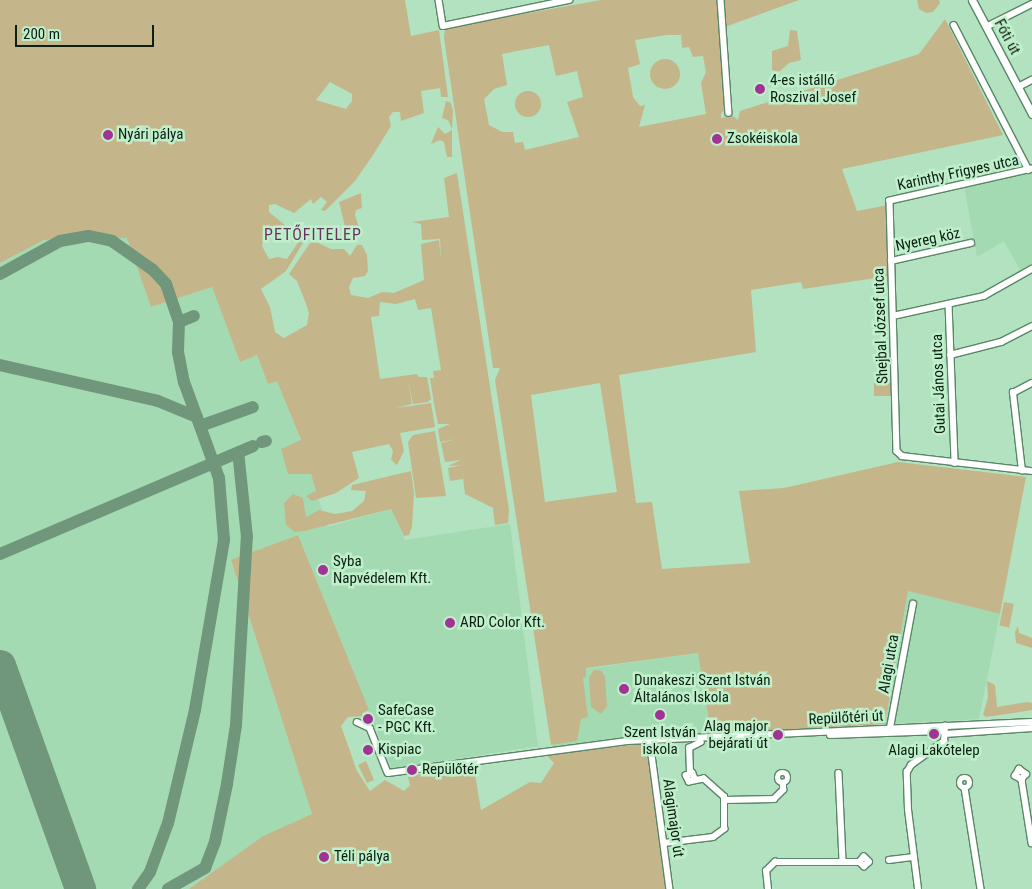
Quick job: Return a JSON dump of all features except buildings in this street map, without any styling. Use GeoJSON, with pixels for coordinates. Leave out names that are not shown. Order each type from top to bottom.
{"type":"FeatureCollection","features":[{"type":"Feature","properties":{"kind":"main road","name":"Fóti út"},"geometry":{"type":"LineString","coordinates":[[972,0],[1032,114]]}},
{"type":"Feature","properties":{"kind":"street"},"geometry":{"type":"LineString","coordinates":[[439,0],[443,26],[569,0]]}},
{"type":"Feature","properties":{"kind":"street"},"geometry":{"type":"LineString","coordinates":[[534,0],[534,7]]}},
{"type":"Feature","properties":{"kind":"street"},"geometry":{"type":"LineString","coordinates":[[720,0],[729,112]]}},
{"type":"Feature","properties":{"kind":"street"},"geometry":{"type":"LineString","coordinates":[[986,27],[1032,4]]}},
{"type":"Feature","properties":{"kind":"street"},"geometry":{"type":"LineString","coordinates":[[954,25],[1030,170]]}},
{"type":"Feature","properties":{"kind":"street"},"geometry":{"type":"LineString","coordinates":[[1018,87],[1032,80]]}},
{"type":"Feature","properties":{"kind":"street","name":"Karinthy Frigyes utca"},"geometry":{"type":"LineString","coordinates":[[890,200],[1030,170]]}},
{"type":"Feature","properties":{"kind":"street","name":"Shejbal József utca"},"geometry":{"type":"LineString","coordinates":[[890,200],[897,451],[902,456],[954,463]]}},
{"type":"Feature","properties":{"kind":"street","name":"Nyereg köz"},"geometry":{"type":"LineString","coordinates":[[891,261],[971,243]]}},
{"type":"Feature","properties":{"kind":"street"},"geometry":{"type":"LineString","coordinates":[[893,316],[984,296],[1032,270]]}},
{"type":"Feature","properties":{"kind":"street","name":"Gutai János utca"},"geometry":{"type":"LineString","coordinates":[[948,304],[954,463]]}},
{"type":"Feature","properties":{"kind":"street"},"geometry":{"type":"LineString","coordinates":[[950,355],[1001,342],[1032,326]]}},
{"type":"Feature","properties":{"kind":"street"},"geometry":{"type":"LineString","coordinates":[[1022,471],[1012,393],[1032,383]]}},
{"type":"Feature","properties":{"kind":"street"},"geometry":{"type":"LineString","coordinates":[[954,463],[1032,471]]}},
{"type":"Feature","properties":{"kind":"street","name":"Alagi utca"},"geometry":{"type":"LineString","coordinates":[[890,728],[912,604]]}},
{"type":"Feature","properties":{"kind":"street","name":"Repülőtéri út"},"geometry":{"type":"LineString","coordinates":[[357,722],[370,728],[388,774],[582,746],[650,740],[890,728],[943,730],[1032,722]]}},
{"type":"Feature","properties":{"kind":"street"},"geometry":{"type":"LineString","coordinates":[[664,843],[721,833],[726,825],[725,800],[704,779],[692,776],[688,751],[695,742],[943,730],[1032,728]]}},
{"type":"Feature","properties":{"kind":"street"},"geometry":{"type":"LineString","coordinates":[[918,889],[906,772],[912,765],[944,741],[943,730]]}},
{"type":"Feature","properties":{"kind":"street"},"geometry":{"type":"LineString","coordinates":[[650,740],[651,751]]}},
{"type":"Feature","properties":{"kind":"street"},"geometry":{"type":"LineString","coordinates":[[651,751],[662,740]]}},
{"type":"Feature","properties":{"kind":"street","name":"Alagimajor út"},"geometry":{"type":"LineString","coordinates":[[651,751],[670,889]]}},
{"type":"Feature","properties":{"kind":"street"},"geometry":{"type":"LineString","coordinates":[[839,773],[843,862]]}},
{"type":"Feature","properties":{"kind":"street"},"geometry":{"type":"LineString","coordinates":[[1022,780],[1032,843]]}},
{"type":"Feature","properties":{"kind":"street"},"geometry":{"type":"LineString","coordinates":[[725,800],[774,799],[783,790],[783,783]]}},
{"type":"Feature","properties":{"kind":"street"},"geometry":{"type":"LineString","coordinates":[[965,788],[981,889]]}},
{"type":"Feature","properties":{"kind":"street"},"geometry":{"type":"LineString","coordinates":[[888,860],[914,857]]}},
{"type":"Feature","properties":{"kind":"street"},"geometry":{"type":"LineString","coordinates":[[768,889],[766,871],[775,862],[860,862]]}},
{"type":"Feature","properties":{"kind":"shaded area"},"geometry":{"type":"Polygon","coordinates":[[[0,0],[405,0],[411,36],[439,30],[448,97],[441,97],[440,88],[421,91],[424,113],[401,121],[400,112],[393,112],[389,117],[391,126],[373,155],[355,181],[325,211],[321,210],[327,202],[321,197],[313,204],[311,199],[294,213],[275,204],[269,205],[269,212],[286,226],[281,237],[271,232],[263,241],[262,246],[269,259],[278,257],[287,259],[301,238],[304,235],[306,238],[286,271],[261,289],[270,307],[275,332],[284,338],[307,325],[309,313],[305,301],[297,281],[289,274],[312,240],[331,249],[344,249],[350,256],[357,245],[362,245],[367,255],[368,271],[365,276],[353,278],[349,287],[351,295],[368,298],[382,292],[394,293],[424,280],[421,244],[439,240],[441,260],[440,239],[422,240],[421,224],[412,222],[449,217],[444,178],[457,173],[509,510],[508,523],[495,525],[493,508],[465,494],[462,469],[463,479],[450,481],[448,468],[461,465],[448,466],[461,460],[445,462],[441,443],[456,439],[440,442],[438,429],[450,424],[438,424],[434,404],[430,378],[434,378],[433,371],[441,370],[431,308],[418,310],[415,299],[396,304],[380,302],[379,316],[371,317],[380,379],[417,374],[419,377],[427,377],[431,399],[428,402],[413,404],[408,380],[412,404],[396,408],[431,403],[435,427],[400,433],[404,451],[397,465],[391,460],[393,451],[389,444],[352,452],[359,478],[336,493],[312,501],[306,496],[316,491],[311,474],[288,474],[281,449],[301,440],[277,381],[268,384],[257,355],[240,362],[212,287],[151,307],[127,238],[44,240],[0,263],[0,0]],[[330,82],[316,100],[346,109],[352,101],[352,94],[330,82]]]}},
{"type":"Feature","properties":{"kind":"shaded area"},"geometry":{"type":"Polygon","coordinates":[[[601,0],[799,0],[722,28],[728,107],[721,113],[721,118],[733,116],[738,120],[740,111],[919,54],[945,19],[1003,135],[842,169],[857,211],[888,205],[889,276],[803,289],[801,282],[751,290],[756,352],[619,375],[636,503],[652,502],[662,569],[750,563],[739,491],[784,488],[898,462],[1026,477],[1000,614],[908,591],[885,724],[711,734],[698,653],[586,668],[586,677],[583,678],[588,717],[581,719],[577,741],[551,745],[495,380],[500,368],[493,368],[444,38],[445,28],[601,0]],[[667,35],[635,40],[640,64],[628,68],[633,97],[640,106],[645,105],[639,127],[706,114],[701,83],[706,72],[703,56],[693,57],[689,47],[682,48],[681,35],[667,35]],[[549,45],[502,54],[507,85],[494,89],[484,99],[489,125],[502,132],[513,132],[515,143],[523,142],[525,150],[579,137],[567,102],[583,97],[577,71],[556,76],[549,45]],[[600,383],[531,395],[545,502],[617,492],[600,383]]]}},
{"type":"Feature","properties":{"kind":"shaded area"},"geometry":{"type":"Polygon","coordinates":[[[917,0],[939,0],[940,3],[933,12],[926,13],[919,9],[917,0]]]}},
{"type":"Feature","properties":{"kind":"shaded area"},"geometry":{"type":"Polygon","coordinates":[[[790,30],[797,31],[801,60],[789,63],[779,72],[772,70],[772,51],[788,46],[790,30]]]}},
{"type":"Feature","properties":{"kind":"shaded area"},"geometry":{"type":"Polygon","coordinates":[[[665,59],[676,63],[680,74],[676,85],[665,89],[654,85],[650,74],[654,63],[665,59]]]}},
{"type":"Feature","properties":{"kind":"shaded area"},"geometry":{"type":"Polygon","coordinates":[[[528,91],[537,95],[541,104],[537,113],[528,117],[519,113],[515,104],[519,95],[528,91]]]}},
{"type":"Feature","properties":{"kind":"shaded area"},"geometry":{"type":"Polygon","coordinates":[[[446,101],[451,103],[453,111],[452,129],[448,120],[442,118],[446,101]]]}},
{"type":"Feature","properties":{"kind":"shaded area"},"geometry":{"type":"Polygon","coordinates":[[[438,127],[445,134],[452,130],[452,157],[447,157],[444,142],[440,140],[431,144],[438,127]]]}},
{"type":"Feature","properties":{"kind":"shaded area"},"geometry":{"type":"Polygon","coordinates":[[[1032,172],[1032,264],[1020,270],[1004,241],[977,257],[964,186],[1032,172]]]}},
{"type":"Feature","properties":{"kind":"shaded area"},"geometry":{"type":"Polygon","coordinates":[[[361,193],[362,208],[356,210],[355,215],[361,234],[348,239],[339,202],[361,193]]]}},
{"type":"Feature","properties":{"kind":"shaded area"},"geometry":{"type":"Polygon","coordinates":[[[128,238],[151,307],[212,287],[240,361],[257,355],[268,384],[277,380],[301,441],[327,527],[391,509],[405,540],[510,524],[538,746],[392,769],[298,535],[231,561],[312,814],[263,836],[189,889],[0,889],[0,263],[44,240],[128,238]]]}},
{"type":"Feature","properties":{"kind":"shaded area"},"geometry":{"type":"Polygon","coordinates":[[[874,383],[891,383],[891,396],[874,396],[874,383]]]}},
{"type":"Feature","properties":{"kind":"shaded area"},"geometry":{"type":"Polygon","coordinates":[[[435,431],[446,496],[416,498],[408,442],[413,435],[435,431]]]}},
{"type":"Feature","properties":{"kind":"shaded area"},"geometry":{"type":"Polygon","coordinates":[[[411,471],[414,493],[412,527],[409,535],[404,536],[391,509],[304,531],[295,532],[286,525],[284,503],[293,494],[303,498],[306,517],[319,510],[335,514],[352,511],[364,501],[366,491],[351,490],[352,485],[411,471]]]}},
{"type":"Feature","properties":{"kind":"shaded area"},"geometry":{"type":"Polygon","coordinates":[[[298,535],[369,710],[362,713],[363,716],[348,717],[341,726],[357,771],[370,791],[385,780],[404,791],[410,785],[408,777],[473,762],[481,810],[530,782],[541,783],[554,763],[548,757],[550,752],[648,744],[666,889],[189,889],[263,836],[312,814],[231,560],[298,535]]]}},
{"type":"Feature","properties":{"kind":"shaded area"},"geometry":{"type":"Polygon","coordinates":[[[908,591],[1000,614],[979,719],[885,724],[908,591]]]}},
{"type":"Feature","properties":{"kind":"shaded area"},"geometry":{"type":"Polygon","coordinates":[[[1004,602],[1014,604],[1009,627],[999,626],[1004,602]]]}},
{"type":"Feature","properties":{"kind":"shaded area"},"geometry":{"type":"Polygon","coordinates":[[[1018,626],[1019,633],[1032,638],[1032,648],[1016,643],[1015,632],[1018,626]]]}},
{"type":"Feature","properties":{"kind":"shaded area","name":"Dunakeszi Szent István Általános Iskola"},"geometry":{"type":"Polygon","coordinates":[[[699,653],[710,734],[554,756],[543,675],[699,653]]]}},
{"type":"Feature","properties":{"kind":"shaded area"},"geometry":{"type":"Polygon","coordinates":[[[594,670],[600,670],[605,676],[607,706],[601,714],[591,707],[589,677],[594,670]]]}},
{"type":"Feature","properties":{"kind":"shaded area"},"geometry":{"type":"Polygon","coordinates":[[[987,681],[995,685],[997,707],[1027,702],[1032,703],[1032,710],[986,717],[983,715],[988,697],[987,681]]]}},
{"type":"Feature","properties":{"kind":"shaded area"},"geometry":{"type":"Polygon","coordinates":[[[366,761],[374,780],[367,783],[358,765],[366,761]]]}},
{"type":"Feature","properties":{"kind":"taxiway"},"geometry":{"type":"LineString","coordinates":[[0,274],[60,241],[89,236],[112,241],[153,270],[166,284],[179,322],[178,352],[184,382],[219,478],[224,540],[195,710],[168,823],[150,872],[138,889]]}},
{"type":"Feature","properties":{"kind":"taxiway"},"geometry":{"type":"LineString","coordinates":[[179,322],[194,316]]}},
{"type":"Feature","properties":{"kind":"taxiway"},"geometry":{"type":"LineString","coordinates":[[0,365],[158,401],[197,417]]}},
{"type":"Feature","properties":{"kind":"taxiway"},"geometry":{"type":"LineString","coordinates":[[200,426],[253,407]]}},
{"type":"Feature","properties":{"kind":"taxiway"},"geometry":{"type":"LineString","coordinates":[[262,442],[266,441]]}},
{"type":"Feature","properties":{"kind":"taxiway"},"geometry":{"type":"LineString","coordinates":[[0,554],[253,446]]}},
{"type":"Feature","properties":{"kind":"taxiway"},"geometry":{"type":"LineString","coordinates":[[168,889],[205,868],[215,842],[227,784],[236,725],[247,537],[238,452]]}},
{"type":"Feature","properties":{"kind":"runway"},"geometry":{"type":"LineString","coordinates":[[0,665],[80,889]]}},
{"type":"Feature","properties":{"kind":"place","name":"4-es istálló Roszival Josef"},"geometry":{"type":"Point","coordinates":[760,89]}},
{"type":"Feature","properties":{"kind":"place","name":"Nyári pálya"},"geometry":{"type":"Point","coordinates":[108,135]}},
{"type":"Feature","properties":{"kind":"place","name":"Zsokéiskola"},"geometry":{"type":"Point","coordinates":[717,139]}},
{"type":"Feature","properties":{"kind":"place","name":"Syba Napvédelem Kft."},"geometry":{"type":"Point","coordinates":[323,570]}},
{"type":"Feature","properties":{"kind":"place","name":"ARD Color Kft."},"geometry":{"type":"Point","coordinates":[450,623]}},
{"type":"Feature","properties":{"kind":"place","name":"Dunakeszi Szent István Általános Iskola"},"geometry":{"type":"Point","coordinates":[624,689]}},
{"type":"Feature","properties":{"kind":"place","name":"Szent István iskola"},"geometry":{"type":"Point","coordinates":[660,715]}},
{"type":"Feature","properties":{"kind":"place","name":"SafeCase - PGC Kft."},"geometry":{"type":"Point","coordinates":[368,719]}},
{"type":"Feature","properties":{"kind":"place","name":"Alagi Lakótelep"},"geometry":{"type":"Point","coordinates":[934,734]}},
{"type":"Feature","properties":{"kind":"place","name":"Alag major bejárati út"},"geometry":{"type":"Point","coordinates":[778,735]}},
{"type":"Feature","properties":{"kind":"place","name":"Kispiac"},"geometry":{"type":"Point","coordinates":[368,750]}},
{"type":"Feature","properties":{"kind":"place","name":"Repülőtér"},"geometry":{"type":"Point","coordinates":[412,770]}},
{"type":"Feature","properties":{"kind":"place","name":"Téli pálya"},"geometry":{"type":"Point","coordinates":[324,857]}},
{"type":"Feature","properties":{"kind":"district","name":"PETŐFITELEP"},"geometry":{"type":"Point","coordinates":[313,235]}}]}
